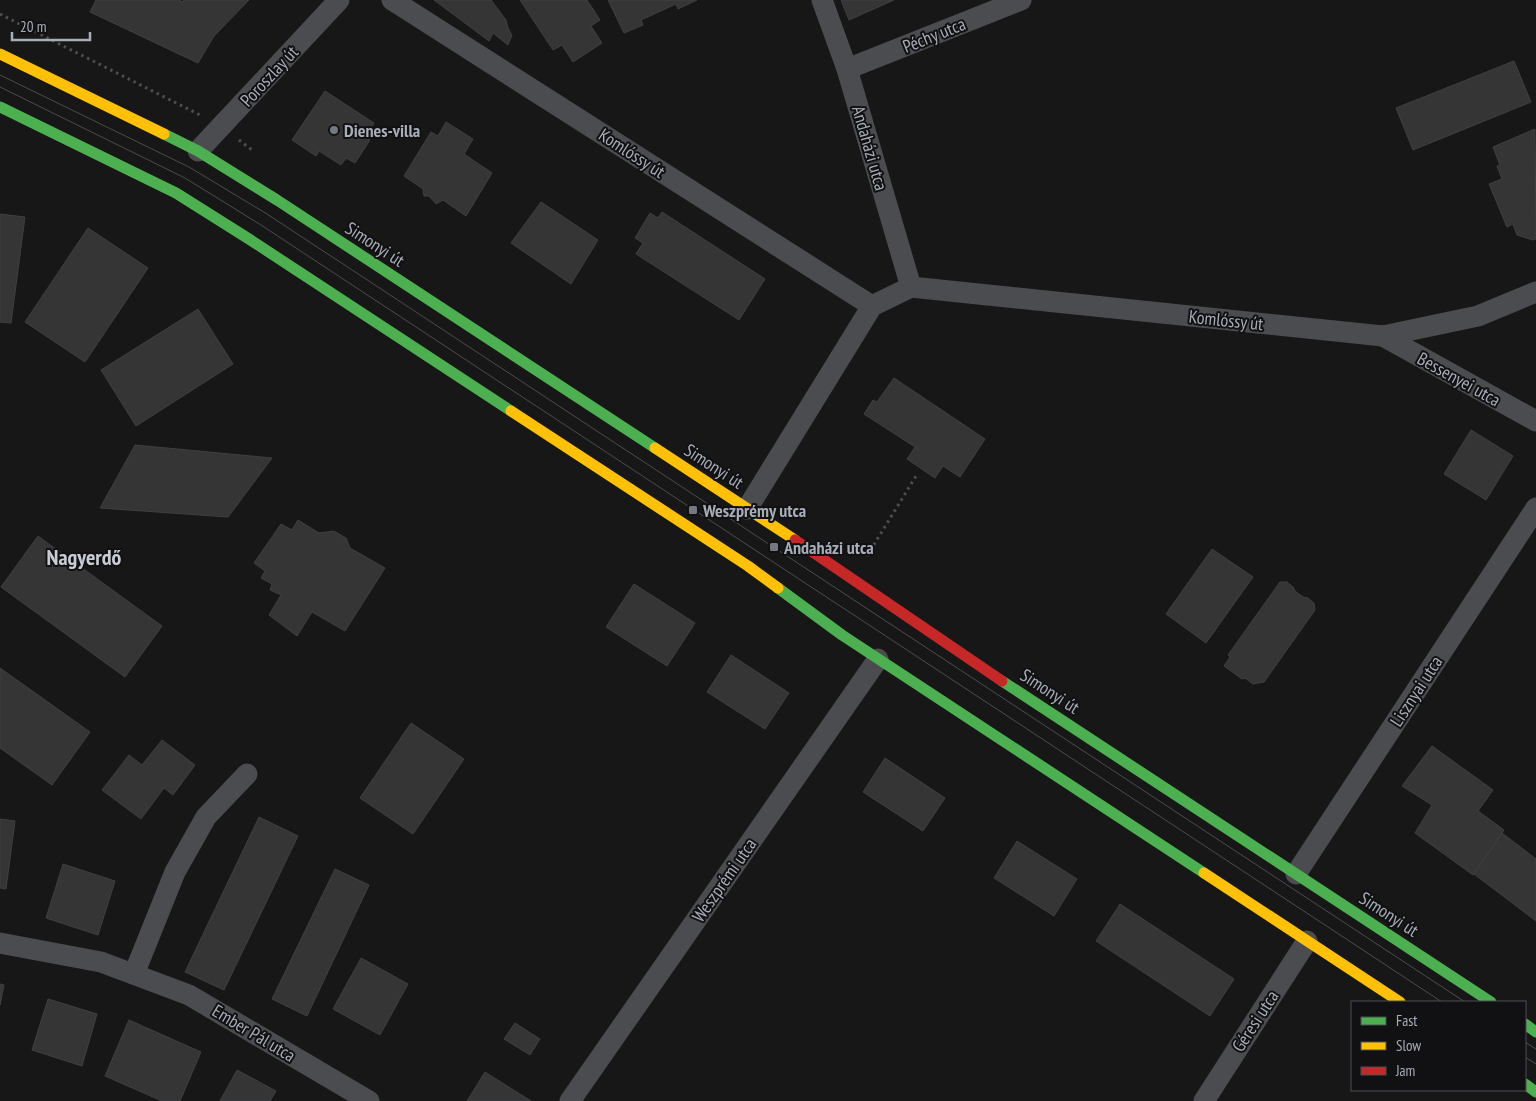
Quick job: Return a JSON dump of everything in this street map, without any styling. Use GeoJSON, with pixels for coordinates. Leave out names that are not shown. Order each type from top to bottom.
{"type":"FeatureCollection","features":[{"type":"Feature","properties":{"kind":"street","name":"Poroszlay út"},"geometry":{"type":"LineString","coordinates":[[198,151],[339,0]]}},
{"type":"Feature","properties":{"kind":"street","name":"Komlóssy út"},"geometry":{"type":"LineString","coordinates":[[392,0],[872,306]]}},
{"type":"Feature","properties":{"kind":"street","name":"Andaházi utca"},"geometry":{"type":"LineString","coordinates":[[822,0],[847,70],[911,288]]}},
{"type":"Feature","properties":{"kind":"street","name":"Péchy utca"},"geometry":{"type":"LineString","coordinates":[[847,70],[1021,0]]}},
{"type":"Feature","properties":{"kind":"street","name":"Simonyi út"},"geometry":{"type":"LineString","coordinates":[[0,54],[198,151],[277,200],[1489,1001]]}},
{"type":"Feature","properties":{"kind":"street"},"geometry":{"type":"LineString","coordinates":[[0,107],[176,193],[250,239],[748,566],[842,635],[1398,1001]]}},
{"type":"Feature","properties":{"kind":"street","name":"Komlóssy út"},"geometry":{"type":"LineString","coordinates":[[911,288],[1383,336],[1478,316],[1536,292]]}},
{"type":"Feature","properties":{"kind":"street"},"geometry":{"type":"LineString","coordinates":[[747,509],[872,306],[911,288]]}},
{"type":"Feature","properties":{"kind":"street","name":"Bessenyei utca"},"geometry":{"type":"LineString","coordinates":[[1383,336],[1536,421]]}},
{"type":"Feature","properties":{"kind":"street","name":"Lisznyai utca"},"geometry":{"type":"LineString","coordinates":[[1296,874],[1536,508]]}},
{"type":"Feature","properties":{"kind":"street","name":"Weszprémi utca"},"geometry":{"type":"LineString","coordinates":[[570,1101],[878,659]]}},
{"type":"Feature","properties":{"kind":"street"},"geometry":{"type":"LineString","coordinates":[[134,974],[175,872],[206,817],[247,774]]}},
{"type":"Feature","properties":{"kind":"street","name":"Géresi utca"},"geometry":{"type":"LineString","coordinates":[[1204,1101],[1307,941]]}},
{"type":"Feature","properties":{"kind":"street","name":"Ember Pál utca"},"geometry":{"type":"LineString","coordinates":[[0,943],[101,962],[189,995],[369,1101]]}},
{"type":"Feature","properties":{"kind":"path"},"geometry":{"type":"LineString","coordinates":[[868,555],[916,476]]}},
{"type":"Feature","properties":{"kind":"building"},"geometry":{"type":"Polygon","coordinates":[[[96,0],[179,0],[183,2],[184,0],[249,0],[214,36],[198,63],[90,12],[96,0]]]}},
{"type":"Feature","properties":{"kind":"building"},"geometry":{"type":"Polygon","coordinates":[[[434,0],[491,0],[506,20],[512,35],[508,45],[493,33],[489,41],[434,0]]]}},
{"type":"Feature","properties":{"kind":"building"},"geometry":{"type":"Polygon","coordinates":[[[520,0],[587,0],[600,20],[591,26],[602,43],[573,62],[562,45],[553,50],[520,0]]]}},
{"type":"Feature","properties":{"kind":"building"},"geometry":{"type":"Polygon","coordinates":[[[608,0],[697,0],[678,9],[676,4],[641,20],[643,25],[624,33],[608,0]]]}},
{"type":"Feature","properties":{"kind":"building"},"geometry":{"type":"Polygon","coordinates":[[[841,0],[894,0],[849,20],[841,0]]]}},
{"type":"Feature","properties":{"kind":"building"},"geometry":{"type":"Polygon","coordinates":[[[1514,61],[1531,102],[1413,150],[1396,108],[1514,61]]]}},
{"type":"Feature","properties":{"kind":"building","name":"Dienes-villa"},"geometry":{"type":"Polygon","coordinates":[[[325,91],[374,123],[365,137],[370,140],[355,163],[346,158],[341,165],[319,151],[316,156],[292,140],[325,91]]]}},
{"type":"Feature","properties":{"kind":"building"},"geometry":{"type":"Polygon","coordinates":[[[446,122],[473,139],[464,154],[492,173],[466,216],[443,200],[436,204],[429,196],[424,196],[423,189],[404,176],[431,132],[438,136],[446,122]]]}},
{"type":"Feature","properties":{"kind":"building"},"geometry":{"type":"Polygon","coordinates":[[[1535,129],[1536,239],[1533,240],[1517,235],[1513,224],[1507,227],[1489,184],[1502,179],[1497,166],[1500,165],[1493,147],[1535,129]]]}},
{"type":"Feature","properties":{"kind":"building"},"geometry":{"type":"Polygon","coordinates":[[[541,202],[598,240],[571,284],[511,243],[541,202]]]}},
{"type":"Feature","properties":{"kind":"building"},"geometry":{"type":"Polygon","coordinates":[[[662,212],[765,279],[739,320],[636,254],[643,243],[635,238],[650,213],[658,218],[662,212]]]}},
{"type":"Feature","properties":{"kind":"building"},"geometry":{"type":"Polygon","coordinates":[[[0,214],[25,217],[11,323],[0,322],[0,214]]]}},
{"type":"Feature","properties":{"kind":"building"},"geometry":{"type":"Polygon","coordinates":[[[88,228],[148,268],[85,362],[25,322],[88,228]]]}},
{"type":"Feature","properties":{"kind":"building"},"geometry":{"type":"Polygon","coordinates":[[[198,309],[233,364],[136,426],[101,370],[198,309]]]}},
{"type":"Feature","properties":{"kind":"building"},"geometry":{"type":"Polygon","coordinates":[[[894,378],[985,439],[960,477],[943,466],[935,478],[907,459],[915,447],[864,414],[873,400],[877,402],[894,378]]]}},
{"type":"Feature","properties":{"kind":"building"},"geometry":{"type":"Polygon","coordinates":[[[1471,430],[1513,456],[1486,500],[1444,474],[1471,430]]]}},
{"type":"Feature","properties":{"kind":"building"},"geometry":{"type":"Polygon","coordinates":[[[135,445],[272,458],[228,517],[100,508],[135,445]]]}},
{"type":"Feature","properties":{"kind":"building"},"geometry":{"type":"Polygon","coordinates":[[[298,520],[319,533],[334,531],[346,538],[350,548],[385,568],[345,631],[312,612],[297,636],[269,615],[281,595],[270,590],[272,584],[261,578],[265,571],[254,563],[281,524],[292,530],[298,520]]]}},
{"type":"Feature","properties":{"kind":"building"},"geometry":{"type":"Polygon","coordinates":[[[38,536],[162,626],[125,677],[1,587],[38,536]]]}},
{"type":"Feature","properties":{"kind":"building"},"geometry":{"type":"Polygon","coordinates":[[[1212,549],[1253,577],[1206,643],[1166,614],[1212,549]]]}},
{"type":"Feature","properties":{"kind":"building"},"geometry":{"type":"Polygon","coordinates":[[[1280,582],[1287,582],[1295,591],[1308,598],[1314,603],[1315,610],[1264,682],[1253,684],[1245,678],[1242,679],[1224,666],[1230,657],[1228,655],[1280,582]]]}},
{"type":"Feature","properties":{"kind":"building"},"geometry":{"type":"Polygon","coordinates":[[[634,584],[695,623],[667,666],[606,627],[634,584]]]}},
{"type":"Feature","properties":{"kind":"building"},"geometry":{"type":"Polygon","coordinates":[[[731,655],[789,693],[765,729],[707,692],[731,655]]]}},
{"type":"Feature","properties":{"kind":"building"},"geometry":{"type":"Polygon","coordinates":[[[0,668],[90,732],[52,785],[0,748],[0,668]]]}},
{"type":"Feature","properties":{"kind":"building"},"geometry":{"type":"Polygon","coordinates":[[[411,723],[464,759],[413,834],[360,798],[411,723]]]}},
{"type":"Feature","properties":{"kind":"building"},"geometry":{"type":"Polygon","coordinates":[[[162,740],[195,765],[173,795],[164,788],[141,819],[102,790],[129,755],[142,765],[162,740]]]}},
{"type":"Feature","properties":{"kind":"building"},"geometry":{"type":"Polygon","coordinates":[[[1432,746],[1493,790],[1478,811],[1504,830],[1473,875],[1415,833],[1432,805],[1402,786],[1432,746]]]}},
{"type":"Feature","properties":{"kind":"building"},"geometry":{"type":"Polygon","coordinates":[[[885,758],[945,798],[923,831],[863,792],[885,758]]]}},
{"type":"Feature","properties":{"kind":"building"},"geometry":{"type":"Polygon","coordinates":[[[259,817],[298,836],[224,990],[185,972],[259,817]]]}},
{"type":"Feature","properties":{"kind":"building"},"geometry":{"type":"Polygon","coordinates":[[[0,819],[15,821],[6,889],[0,888],[0,819]]]}},
{"type":"Feature","properties":{"kind":"building"},"geometry":{"type":"Polygon","coordinates":[[[1502,833],[1536,859],[1536,921],[1474,874],[1502,833]]]}},
{"type":"Feature","properties":{"kind":"building"},"geometry":{"type":"Polygon","coordinates":[[[1017,841],[1077,879],[1054,916],[994,878],[1017,841]]]}},
{"type":"Feature","properties":{"kind":"building"},"geometry":{"type":"Polygon","coordinates":[[[63,864],[115,881],[98,935],[46,918],[63,864]]]}},
{"type":"Feature","properties":{"kind":"building"},"geometry":{"type":"Polygon","coordinates":[[[335,869],[369,885],[307,1016],[272,999],[335,869]]]}},
{"type":"Feature","properties":{"kind":"building"},"geometry":{"type":"Polygon","coordinates":[[[1120,904],[1234,979],[1210,1016],[1096,941],[1120,904]]]}},
{"type":"Feature","properties":{"kind":"building"},"geometry":{"type":"Polygon","coordinates":[[[361,958],[408,984],[380,1035],[333,1009],[361,958]]]}},
{"type":"Feature","properties":{"kind":"building"},"geometry":{"type":"Polygon","coordinates":[[[0,984],[4,985],[0,1005],[0,984]]]}},
{"type":"Feature","properties":{"kind":"building"},"geometry":{"type":"Polygon","coordinates":[[[48,999],[97,1014],[82,1066],[32,1050],[48,999]]]}},
{"type":"Feature","properties":{"kind":"building"},"geometry":{"type":"Polygon","coordinates":[[[129,1020],[201,1052],[180,1101],[162,1101],[105,1076],[129,1020]]]}},
{"type":"Feature","properties":{"kind":"building"},"geometry":{"type":"Polygon","coordinates":[[[515,1023],[540,1039],[530,1055],[504,1039],[515,1023]]]}},
{"type":"Feature","properties":{"kind":"building"},"geometry":{"type":"Polygon","coordinates":[[[237,1070],[276,1091],[270,1101],[220,1101],[237,1070]]]}},
{"type":"Feature","properties":{"kind":"building"},"geometry":{"type":"Polygon","coordinates":[[[485,1072],[531,1101],[467,1101],[485,1072]]]}},
{"type":"Feature","properties":{"kind":"tram line"},"geometry":{"type":"LineString","coordinates":[[0,75],[189,167],[267,214],[1463,1001]]}},
{"type":"Feature","properties":{"kind":"tram line"},"geometry":{"type":"LineString","coordinates":[[0,87],[185,178],[261,225],[1440,1001]]}},
{"type":"Feature","properties":{"kind":"tram line"},"geometry":{"type":"LineString","coordinates":[[1526,1043],[1536,1049]]}},
{"type":"Feature","properties":{"kind":"tram line"},"geometry":{"type":"LineString","coordinates":[[1526,1058],[1536,1064]]}},
{"type":"Feature","properties":{"kind":"traffic: fast"},"geometry":{"type":"LineString","coordinates":[[0,107],[176,193],[511,411]]}},
{"type":"Feature","properties":{"kind":"traffic: fast"},"geometry":{"type":"LineString","coordinates":[[164,134],[198,151],[277,200],[655,448]]}},
{"type":"Feature","properties":{"kind":"traffic: fast"},"geometry":{"type":"LineString","coordinates":[[778,588],[842,635],[1204,873]]}},
{"type":"Feature","properties":{"kind":"traffic: fast"},"geometry":{"type":"LineString","coordinates":[[1002,681],[1489,1001]]}},
{"type":"Feature","properties":{"kind":"traffic: fast"},"geometry":{"type":"LineString","coordinates":[[1526,1025],[1536,1032]]}},
{"type":"Feature","properties":{"kind":"traffic: fast"},"geometry":{"type":"LineString","coordinates":[[1526,1085],[1536,1092]]}},
{"type":"Feature","properties":{"kind":"traffic: slow"},"geometry":{"type":"LineString","coordinates":[[0,54],[164,134]]}},
{"type":"Feature","properties":{"kind":"traffic: slow"},"geometry":{"type":"LineString","coordinates":[[511,411],[748,566],[778,588]]}},
{"type":"Feature","properties":{"kind":"traffic: slow"},"geometry":{"type":"LineString","coordinates":[[655,448],[795,540]]}},
{"type":"Feature","properties":{"kind":"traffic: slow"},"geometry":{"type":"LineString","coordinates":[[1204,873],[1398,1001]]}},
{"type":"Feature","properties":{"kind":"traffic: jam"},"geometry":{"type":"LineString","coordinates":[[795,540],[1002,681]]}},
{"type":"Feature","properties":{"kind":"place","name":"Dienes-villa"},"geometry":{"type":"Point","coordinates":[334,130]}},
{"type":"Feature","properties":{"kind":"place","name":"Weszprémy utca"},"geometry":{"type":"Point","coordinates":[693,510]}},
{"type":"Feature","properties":{"kind":"place","name":"Andaházi utca"},"geometry":{"type":"Point","coordinates":[774,547]}},
{"type":"Feature","properties":{"kind":"district","name":"Nagyerdő"},"geometry":{"type":"Point","coordinates":[84,557]}}]}
